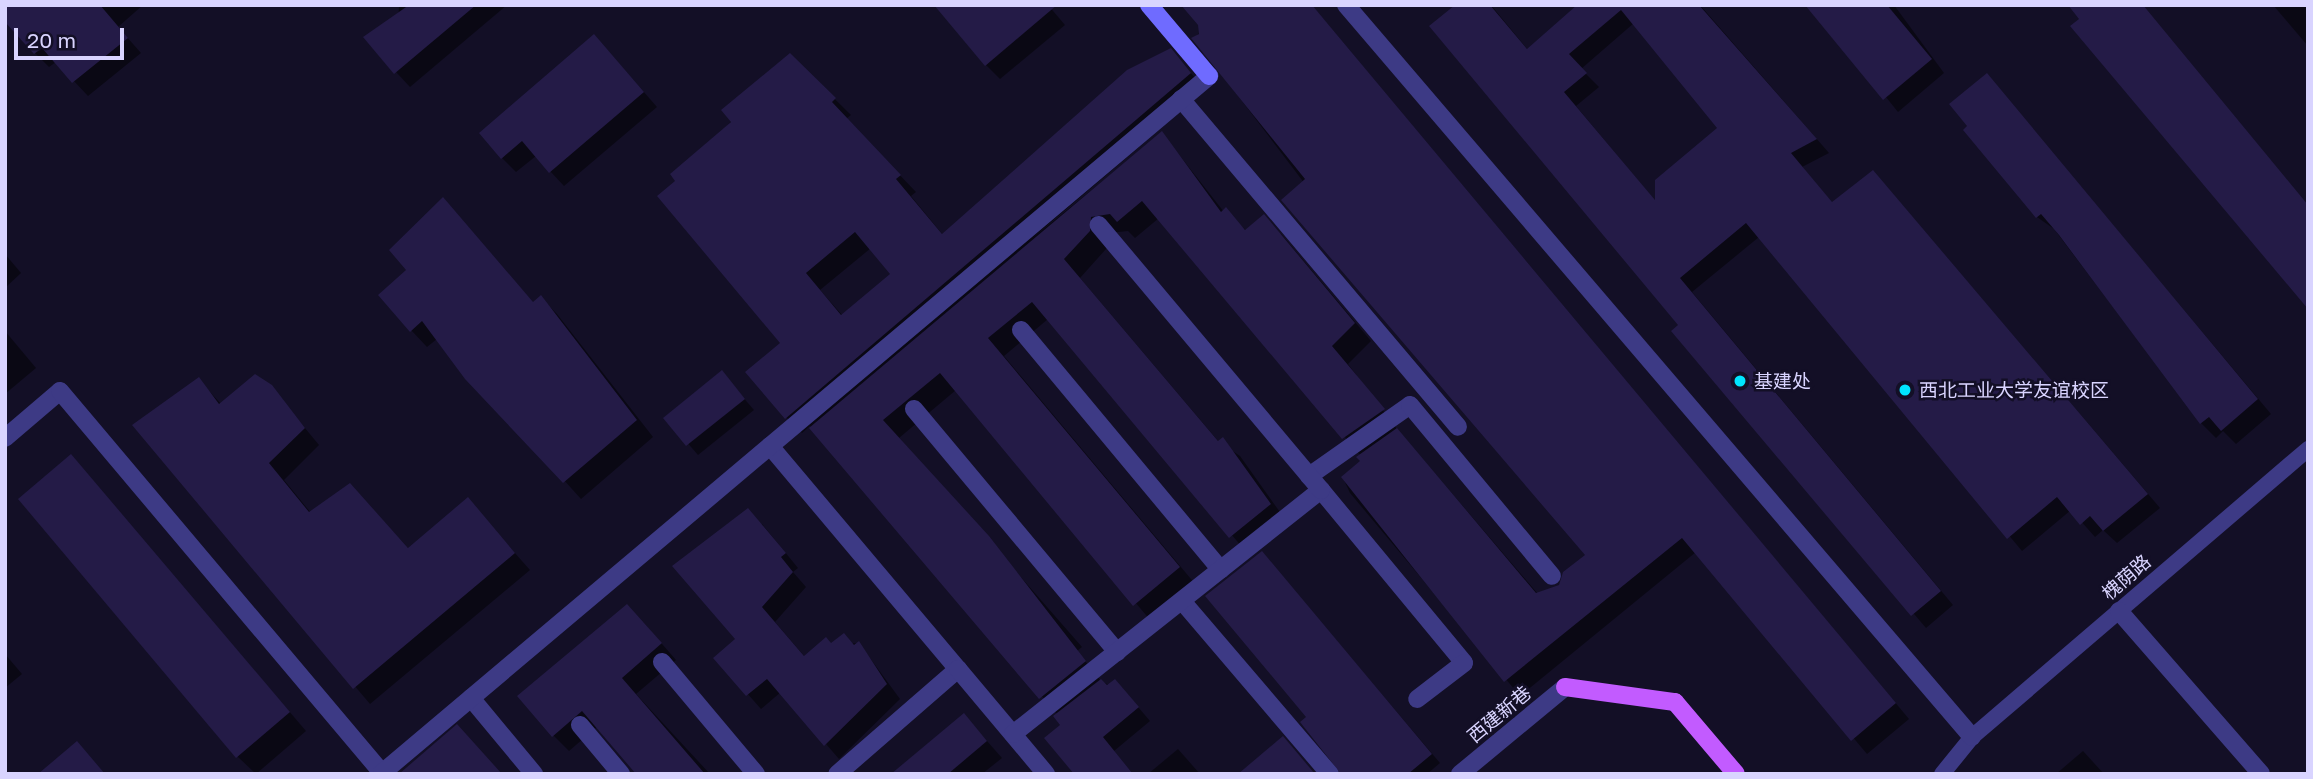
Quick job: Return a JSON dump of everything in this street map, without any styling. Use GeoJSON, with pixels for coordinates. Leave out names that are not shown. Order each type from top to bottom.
{"type":"FeatureCollection","features":[{"type":"Feature","properties":{"kind":"main road"},"geometry":{"type":"LineString","coordinates":[[1149,5],[1209,76]]}},
{"type":"Feature","properties":{"kind":"main road"},"geometry":{"type":"LineString","coordinates":[[1565,687],[1675,702],[1736,774]]}},
{"type":"Feature","properties":{"kind":"street"},"geometry":{"type":"LineString","coordinates":[[1346,5],[1972,737]]}},
{"type":"Feature","properties":{"kind":"street"},"geometry":{"type":"LineString","coordinates":[[5,438],[60,391],[382,773],[1209,76]]}},
{"type":"Feature","properties":{"kind":"street"},"geometry":{"type":"LineString","coordinates":[[1181,99],[1458,427]]}},
{"type":"Feature","properties":{"kind":"street"},"geometry":{"type":"LineString","coordinates":[[1099,225],[1464,663],[1417,699]]}},
{"type":"Feature","properties":{"kind":"street"},"geometry":{"type":"LineString","coordinates":[[1021,330],[1221,570]]}},
{"type":"Feature","properties":{"kind":"street"},"geometry":{"type":"LineString","coordinates":[[1013,734],[1221,570],[1315,484],[1410,405],[1552,576]]}},
{"type":"Feature","properties":{"kind":"street"},"geometry":{"type":"LineString","coordinates":[[914,409],[1117,652]]}},
{"type":"Feature","properties":{"kind":"street"},"geometry":{"type":"LineString","coordinates":[[770,446],[1046,774]]}},
{"type":"Feature","properties":{"kind":"street"},"geometry":{"type":"LineString","coordinates":[[1182,601],[1329,774]]}},
{"type":"Feature","properties":{"kind":"street"},"geometry":{"type":"LineString","coordinates":[[2119,611],[2261,774]]}},
{"type":"Feature","properties":{"kind":"street"},"geometry":{"type":"LineString","coordinates":[[662,662],[756,774]]}},
{"type":"Feature","properties":{"kind":"street"},"geometry":{"type":"LineString","coordinates":[[836,774],[958,669]]}},
{"type":"Feature","properties":{"kind":"street","name":"西建新巷"},"geometry":{"type":"LineString","coordinates":[[1460,774],[1565,687]]}},
{"type":"Feature","properties":{"kind":"street"},"geometry":{"type":"LineString","coordinates":[[471,698],[534,774]]}},
{"type":"Feature","properties":{"kind":"street"},"geometry":{"type":"LineString","coordinates":[[580,725],[621,774]]}},
{"type":"Feature","properties":{"kind":"lane","name":"槐荫路"},"geometry":{"type":"LineString","coordinates":[[1942,774],[1972,737],[2308,449]]}},
{"type":"Feature","properties":{"kind":"building"},"geometry":{"type":"Polygon","coordinates":[[[5,5],[100,5],[128,38],[72,83],[42,48],[34,54],[5,22],[5,5]]]}},
{"type":"Feature","properties":{"kind":"building"},"geometry":{"type":"Polygon","coordinates":[[[409,5],[476,5],[394,74],[363,37],[409,5]]]}},
{"type":"Feature","properties":{"kind":"building"},"geometry":{"type":"Polygon","coordinates":[[[934,5],[1057,5],[985,66],[934,5]]]}},
{"type":"Feature","properties":{"kind":"building"},"geometry":{"type":"Polygon","coordinates":[[[1181,5],[1312,5],[1896,703],[1851,741],[1682,538],[1504,682],[1341,477],[1360,461],[1356,457],[1397,428],[1536,593],[1559,585],[1563,572],[1585,555],[1281,200],[1305,179],[1191,38],[1199,34],[1198,25],[1181,5]]]}},
{"type":"Feature","properties":{"kind":"building"},"geometry":{"type":"Polygon","coordinates":[[[1455,5],[1490,5],[1527,49],[1577,5],[1699,5],[1817,139],[1791,153],[1832,202],[1873,170],[2148,494],[2103,531],[2090,516],[2080,525],[2057,497],[2007,539],[1746,223],[1680,278],[1941,591],[1911,616],[1671,331],[1678,325],[1429,26],[1455,5]],[[1621,10],[1569,54],[1587,73],[1564,92],[1655,200],[1655,180],[1717,128],[1621,10]]]}},
{"type":"Feature","properties":{"kind":"building"},"geometry":{"type":"Polygon","coordinates":[[[1805,5],[1887,5],[1932,59],[1883,100],[1805,5]]]}},
{"type":"Feature","properties":{"kind":"building"},"geometry":{"type":"Polygon","coordinates":[[[2068,5],[2143,5],[2308,205],[2308,309],[2070,26],[2079,19],[2068,5]]]}},
{"type":"Feature","properties":{"kind":"building"},"geometry":{"type":"Polygon","coordinates":[[[594,34],[644,92],[549,173],[522,141],[501,159],[479,133],[594,34]]]}},
{"type":"Feature","properties":{"kind":"building"},"geometry":{"type":"Polygon","coordinates":[[[1171,48],[1191,73],[785,419],[745,372],[780,343],[657,196],[675,181],[670,174],[731,122],[721,110],[790,53],[836,98],[832,102],[901,175],[896,179],[942,234],[1127,70],[1171,48]],[[855,232],[806,273],[841,315],[890,274],[855,232]]]}},
{"type":"Feature","properties":{"kind":"building"},"geometry":{"type":"Polygon","coordinates":[[[1987,73],[2258,399],[2221,431],[2209,417],[2200,424],[2059,235],[2041,214],[2036,218],[1963,130],[1967,126],[1949,104],[1987,73]]]}},
{"type":"Feature","properties":{"kind":"building"},"geometry":{"type":"Polygon","coordinates":[[[1162,131],[1221,212],[1226,207],[1245,230],[1264,214],[1355,323],[1332,346],[1385,409],[1342,439],[1142,201],[1117,222],[1110,214],[1091,217],[1090,231],[1064,259],[1218,441],[1223,437],[1271,504],[1229,538],[1032,302],[988,338],[1180,567],[1133,606],[940,373],[883,420],[989,536],[1086,661],[1039,699],[809,428],[1162,131]]]}},
{"type":"Feature","properties":{"kind":"building"},"geometry":{"type":"Polygon","coordinates":[[[443,197],[533,302],[541,295],[637,420],[563,483],[465,379],[422,321],[410,332],[378,295],[406,270],[389,250],[443,197]]]}},
{"type":"Feature","properties":{"kind":"building"},"geometry":{"type":"Polygon","coordinates":[[[722,370],[745,399],[686,446],[663,418],[722,370]]]}},
{"type":"Feature","properties":{"kind":"building"},"geometry":{"type":"Polygon","coordinates":[[[255,374],[272,385],[305,428],[269,463],[309,512],[350,483],[408,548],[468,497],[515,553],[353,689],[132,425],[199,377],[219,404],[255,374]]]}},
{"type":"Feature","properties":{"kind":"building"},"geometry":{"type":"Polygon","coordinates":[[[71,454],[290,712],[236,758],[18,499],[71,454]]]}},
{"type":"Feature","properties":{"kind":"building"},"geometry":{"type":"Polygon","coordinates":[[[748,508],[786,553],[781,557],[793,572],[762,607],[804,656],[826,637],[831,643],[844,633],[854,645],[859,641],[887,684],[824,746],[767,679],[746,696],[713,658],[735,639],[672,566],[748,508]]]}},
{"type":"Feature","properties":{"kind":"building"},"geometry":{"type":"Polygon","coordinates":[[[1262,551],[1432,754],[1408,774],[1341,774],[1300,722],[1306,717],[1205,596],[1262,551]]]}},
{"type":"Feature","properties":{"kind":"building"},"geometry":{"type":"Polygon","coordinates":[[[627,604],[662,643],[622,678],[705,774],[636,774],[582,711],[552,737],[517,696],[627,604]]]}},
{"type":"Feature","properties":{"kind":"building"},"geometry":{"type":"Polygon","coordinates":[[[1101,679],[1107,685],[1115,679],[1139,707],[1103,737],[1133,774],[1074,774],[1044,738],[1060,725],[1053,716],[1101,679]]]}},
{"type":"Feature","properties":{"kind":"building"},"geometry":{"type":"Polygon","coordinates":[[[964,713],[987,741],[948,774],[891,774],[964,713]]]}},
{"type":"Feature","properties":{"kind":"building"},"geometry":{"type":"Polygon","coordinates":[[[457,724],[502,774],[399,774],[457,724]]]}},
{"type":"Feature","properties":{"kind":"building"},"geometry":{"type":"Polygon","coordinates":[[[1283,736],[1315,774],[1238,774],[1283,736]]]}},
{"type":"Feature","properties":{"kind":"building"},"geometry":{"type":"Polygon","coordinates":[[[77,741],[105,774],[38,774],[77,741]]]}},
{"type":"Feature","properties":{"kind":"place","name":"基建处"},"geometry":{"type":"Point","coordinates":[1740,381]}},
{"type":"Feature","properties":{"kind":"place","name":"西北工业大学友谊校区"},"geometry":{"type":"Point","coordinates":[1905,390]}}]}
